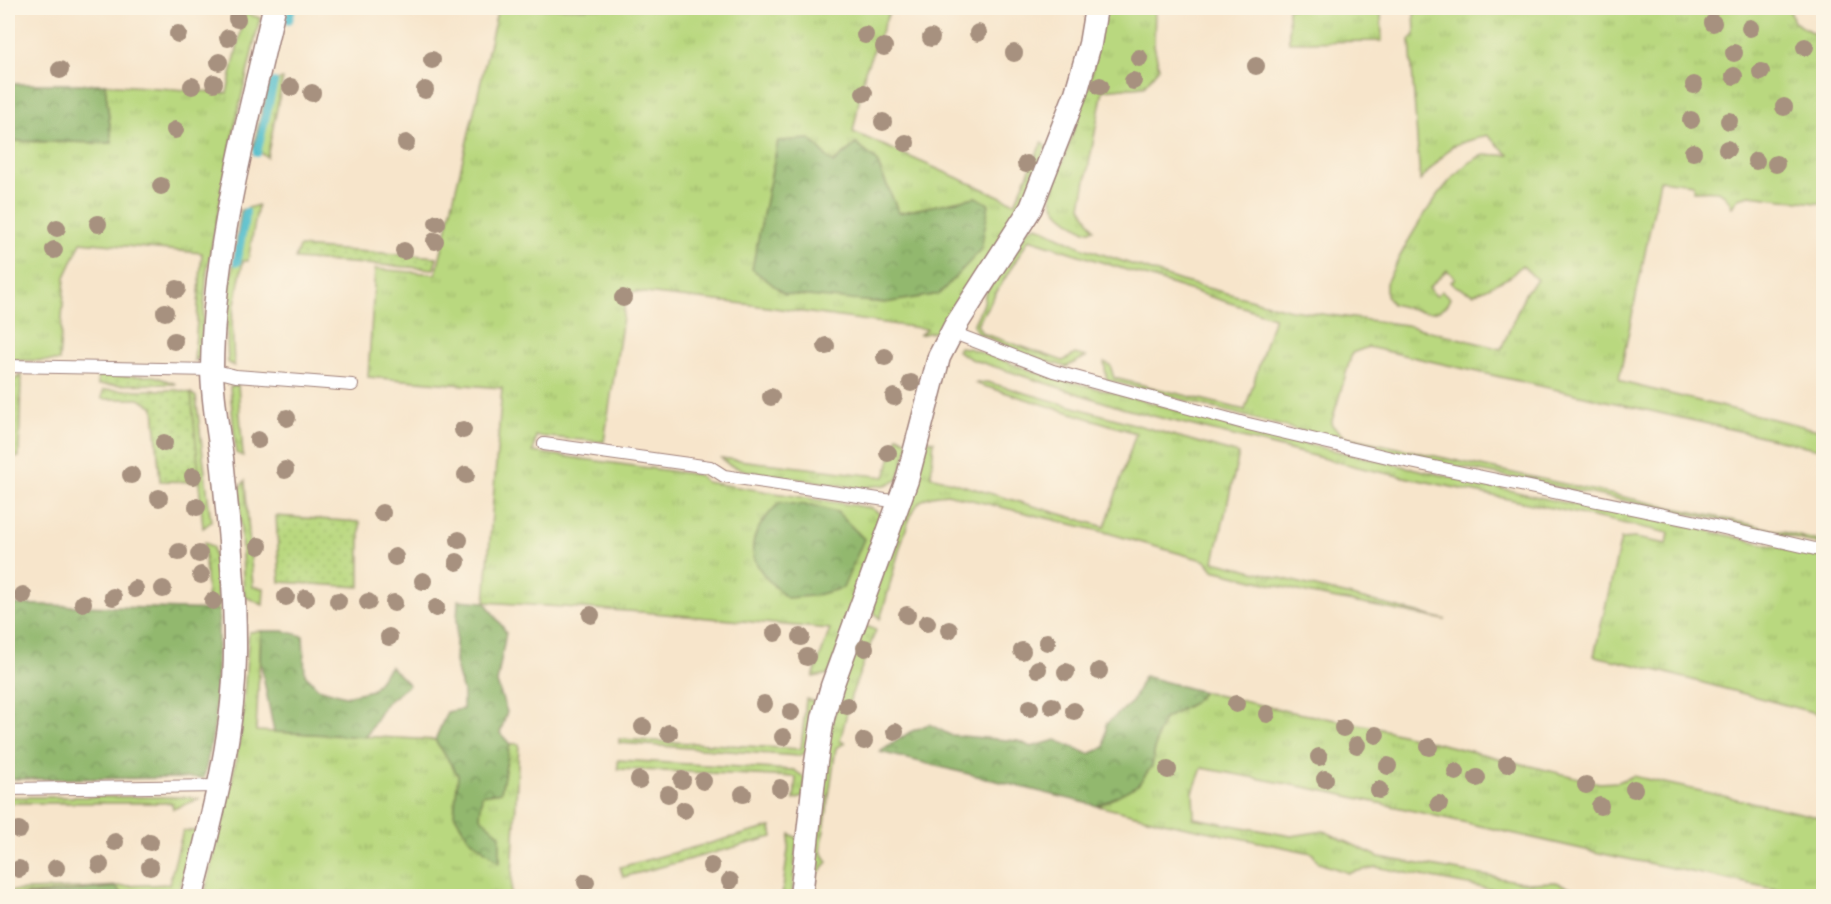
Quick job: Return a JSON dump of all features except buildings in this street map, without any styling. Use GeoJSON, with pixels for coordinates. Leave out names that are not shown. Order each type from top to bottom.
{"type":"FeatureCollection","features":[{"type":"Feature","properties":{"kind":"street"},"geometry":{"type":"LineString","coordinates":[[192,897],[219,786],[231,706],[235,645],[223,467],[212,370],[214,309],[234,186],[274,8]]}},
{"type":"Feature","properties":{"kind":"street"},"geometry":{"type":"LineString","coordinates":[[801,897],[816,762],[832,686],[907,480],[939,357],[951,332],[1031,208],[1076,93],[1090,44],[1096,8]]}},
{"type":"Feature","properties":{"kind":"lane"},"geometry":{"type":"LineString","coordinates":[[951,332],[1053,371],[1244,423],[1396,459],[1824,550]]}},
{"type":"Feature","properties":{"kind":"lane"},"geometry":{"type":"LineString","coordinates":[[8,366],[212,370],[236,376],[352,385]]}},
{"type":"Feature","properties":{"kind":"lane"},"geometry":{"type":"LineString","coordinates":[[544,444],[710,467],[724,476],[899,502]]}},
{"type":"Feature","properties":{"kind":"lane"},"geometry":{"type":"LineString","coordinates":[[8,789],[219,786]]}},
{"type":"Feature","properties":{"kind":"green space"},"geometry":{"type":"Polygon","coordinates":[[[498,8],[891,8],[865,71],[853,132],[1015,203],[1042,142],[1046,147],[1023,206],[986,264],[938,331],[919,335],[927,329],[745,304],[627,291],[604,442],[536,436],[533,452],[699,475],[706,482],[871,508],[886,518],[829,674],[813,677],[830,629],[642,612],[485,602],[502,388],[368,377],[375,269],[436,274],[498,8]],[[778,142],[753,268],[785,294],[976,197],[899,213],[876,160],[856,144],[833,163],[778,142]]]}},
{"type":"Feature","properties":{"kind":"green space"},"geometry":{"type":"Polygon","coordinates":[[[1104,8],[1155,8],[1154,45],[1159,68],[1144,86],[1103,90],[1081,206],[1094,229],[1085,231],[1058,211],[1052,200],[1052,193],[1089,86],[1104,8]]]}},
{"type":"Feature","properties":{"kind":"green space"},"geometry":{"type":"Polygon","coordinates":[[[1288,8],[1381,8],[1382,41],[1289,42],[1288,8]]]}},
{"type":"Feature","properties":{"kind":"green space"},"geometry":{"type":"Polygon","coordinates":[[[1414,8],[1789,8],[1794,22],[1823,39],[1823,204],[1750,195],[1738,198],[1732,207],[1729,200],[1717,191],[1693,191],[1693,184],[1660,180],[1619,379],[1625,383],[1823,431],[1823,450],[1368,347],[1352,353],[1331,424],[1343,436],[1767,528],[1823,542],[1823,545],[1723,521],[1359,446],[1107,380],[1104,362],[1110,365],[1114,378],[1245,410],[1274,317],[1029,239],[977,324],[982,333],[1063,361],[1075,354],[1086,357],[1066,367],[1027,355],[977,333],[973,325],[984,303],[985,294],[1028,229],[1037,226],[1081,247],[1181,281],[1291,310],[1406,325],[1501,349],[1526,292],[1537,280],[1522,265],[1510,277],[1474,294],[1455,286],[1451,282],[1455,278],[1447,270],[1429,288],[1436,296],[1442,291],[1450,298],[1446,306],[1433,312],[1392,304],[1386,295],[1386,283],[1403,250],[1426,212],[1453,178],[1481,156],[1509,155],[1487,135],[1452,146],[1420,181],[1410,40],[1415,35],[1414,8]]]}},
{"type":"Feature","properties":{"kind":"green space"},"geometry":{"type":"Polygon","coordinates":[[[245,13],[260,18],[235,125],[207,270],[200,358],[194,361],[202,253],[81,242],[65,277],[59,361],[8,360],[8,141],[112,143],[105,84],[227,93],[245,13]]]}},
{"type":"Feature","properties":{"kind":"green space"},"geometry":{"type":"Polygon","coordinates":[[[283,79],[267,157],[253,148],[269,82],[283,79]]]}},
{"type":"Feature","properties":{"kind":"green space"},"geometry":{"type":"Polygon","coordinates":[[[8,84],[105,84],[112,143],[8,141],[8,84]]]}},
{"type":"Feature","properties":{"kind":"green space"},"geometry":{"type":"Polygon","coordinates":[[[810,139],[833,163],[856,144],[876,160],[899,213],[976,197],[989,204],[981,250],[939,294],[885,303],[785,294],[752,269],[778,141],[810,139]]]}},
{"type":"Feature","properties":{"kind":"green space"},"geometry":{"type":"Polygon","coordinates":[[[258,205],[248,261],[243,261],[232,319],[234,366],[228,362],[226,316],[241,210],[258,205]]]}},
{"type":"Feature","properties":{"kind":"green space"},"geometry":{"type":"Polygon","coordinates":[[[299,247],[437,257],[434,269],[295,259],[299,247]]]}},
{"type":"Feature","properties":{"kind":"green space"},"geometry":{"type":"Polygon","coordinates":[[[959,347],[968,348],[1038,373],[1248,431],[1556,501],[1684,525],[1823,558],[1823,715],[1594,656],[1621,539],[1635,538],[1667,544],[1669,533],[1366,469],[1125,409],[971,359],[957,351],[959,347]]]}},
{"type":"Feature","properties":{"kind":"green space"},"geometry":{"type":"Polygon","coordinates":[[[21,375],[19,457],[8,457],[8,385],[21,375]]]}},
{"type":"Feature","properties":{"kind":"green space"},"geometry":{"type":"Polygon","coordinates":[[[97,376],[154,376],[176,384],[98,385],[97,376]]]}},
{"type":"Feature","properties":{"kind":"green space"},"geometry":{"type":"Polygon","coordinates":[[[987,382],[1239,454],[1214,561],[1446,620],[1311,594],[1213,570],[1206,561],[1104,532],[947,494],[927,498],[921,501],[915,509],[903,538],[880,619],[874,612],[872,603],[926,440],[934,441],[931,476],[1105,527],[1136,433],[974,383],[987,382]]]}},
{"type":"Feature","properties":{"kind":"green space"},"geometry":{"type":"Polygon","coordinates":[[[238,384],[243,456],[236,453],[230,387],[238,384]]]}},
{"type":"Feature","properties":{"kind":"green space"},"geometry":{"type":"Polygon","coordinates":[[[103,390],[177,390],[191,393],[200,482],[160,481],[154,407],[139,399],[102,399],[103,390]]]}},
{"type":"Feature","properties":{"kind":"green space"},"geometry":{"type":"Polygon","coordinates":[[[191,393],[196,397],[211,522],[203,528],[191,393]]]}},
{"type":"Feature","properties":{"kind":"green space"},"geometry":{"type":"Polygon","coordinates":[[[898,436],[909,442],[898,480],[885,485],[859,488],[747,471],[729,465],[721,458],[885,477],[898,436]]]}},
{"type":"Feature","properties":{"kind":"green space"},"geometry":{"type":"Polygon","coordinates":[[[245,481],[253,587],[264,588],[263,605],[244,596],[239,488],[245,481]]]}},
{"type":"Feature","properties":{"kind":"green space"},"geometry":{"type":"Polygon","coordinates":[[[779,503],[811,505],[837,512],[864,539],[843,588],[812,596],[787,598],[763,574],[756,563],[753,541],[766,517],[779,503]]]}},
{"type":"Feature","properties":{"kind":"green space"},"geometry":{"type":"Polygon","coordinates":[[[276,516],[360,522],[360,587],[280,582],[276,516]]]}},
{"type":"Feature","properties":{"kind":"green space"},"geometry":{"type":"Polygon","coordinates":[[[204,542],[213,547],[219,610],[208,610],[204,542]]]}},
{"type":"Feature","properties":{"kind":"green space"},"geometry":{"type":"Polygon","coordinates":[[[458,600],[485,602],[506,632],[497,683],[507,712],[500,733],[510,744],[501,792],[482,795],[480,817],[500,835],[500,863],[468,837],[454,814],[458,775],[435,740],[447,712],[463,709],[463,692],[455,662],[458,600]]]}},
{"type":"Feature","properties":{"kind":"green space"},"geometry":{"type":"Polygon","coordinates":[[[8,604],[219,610],[215,723],[204,778],[8,779],[8,604]]]}},
{"type":"Feature","properties":{"kind":"green space"},"geometry":{"type":"Polygon","coordinates":[[[866,626],[876,630],[851,696],[840,741],[845,743],[836,748],[821,851],[828,862],[818,873],[813,896],[808,896],[829,738],[839,691],[862,629],[866,626]]]}},
{"type":"Feature","properties":{"kind":"green space"},"geometry":{"type":"Polygon","coordinates":[[[261,631],[256,731],[519,744],[511,896],[259,896],[221,892],[219,896],[204,896],[232,781],[241,731],[249,632],[261,631]]]}},
{"type":"Feature","properties":{"kind":"green space"},"geometry":{"type":"Polygon","coordinates":[[[261,631],[284,631],[303,636],[305,674],[318,688],[345,696],[372,690],[390,666],[409,685],[385,704],[366,737],[274,732],[260,660],[261,631]]]}},
{"type":"Feature","properties":{"kind":"green space"},"geometry":{"type":"Polygon","coordinates":[[[1144,676],[1203,692],[1193,703],[1164,719],[1157,736],[1152,766],[1138,785],[1098,806],[880,752],[910,732],[929,724],[950,735],[1019,741],[1031,747],[1056,740],[1089,754],[1105,747],[1106,724],[1132,702],[1144,676]]]}},
{"type":"Feature","properties":{"kind":"green space"},"geometry":{"type":"Polygon","coordinates":[[[1203,692],[1369,726],[1599,783],[1618,782],[1633,776],[1823,818],[1823,896],[1809,896],[1608,855],[1330,792],[1202,768],[1193,792],[1194,818],[1291,836],[1324,831],[1379,857],[1528,883],[1556,882],[1593,896],[1525,896],[1376,867],[1349,873],[1319,863],[1312,853],[1098,806],[1138,784],[1152,766],[1157,736],[1164,719],[1193,703],[1203,692]]]}},
{"type":"Feature","properties":{"kind":"green space"},"geometry":{"type":"Polygon","coordinates":[[[806,699],[818,703],[807,752],[798,756],[619,743],[619,739],[801,749],[806,699]]]}},
{"type":"Feature","properties":{"kind":"green space"},"geometry":{"type":"Polygon","coordinates":[[[618,760],[794,770],[805,778],[803,797],[794,800],[796,777],[618,769],[618,760]]]}},
{"type":"Feature","properties":{"kind":"green space"},"geometry":{"type":"Polygon","coordinates":[[[8,797],[188,797],[199,799],[173,809],[172,803],[8,803],[8,797]]]}},
{"type":"Feature","properties":{"kind":"green space"},"geometry":{"type":"Polygon","coordinates":[[[771,827],[773,837],[623,877],[620,867],[771,827]]]}},
{"type":"Feature","properties":{"kind":"green space"},"geometry":{"type":"Polygon","coordinates":[[[183,831],[196,831],[178,896],[124,896],[116,887],[8,896],[8,891],[169,884],[183,831]]]}},
{"type":"Feature","properties":{"kind":"green space"},"geometry":{"type":"Polygon","coordinates":[[[790,834],[797,838],[792,896],[782,896],[790,834]]]}},
{"type":"Feature","properties":{"kind":"green space"},"geometry":{"type":"Polygon","coordinates":[[[116,887],[124,896],[23,896],[116,887]]]}},
{"type":"Feature","properties":{"kind":"waterway"},"geometry":{"type":"LineString","coordinates":[[289,20],[292,8]]}},
{"type":"Feature","properties":{"kind":"waterway"},"geometry":{"type":"LineString","coordinates":[[257,153],[274,82]]}},
{"type":"Feature","properties":{"kind":"waterway"},"geometry":{"type":"LineString","coordinates":[[237,262],[246,212]]}}]}
